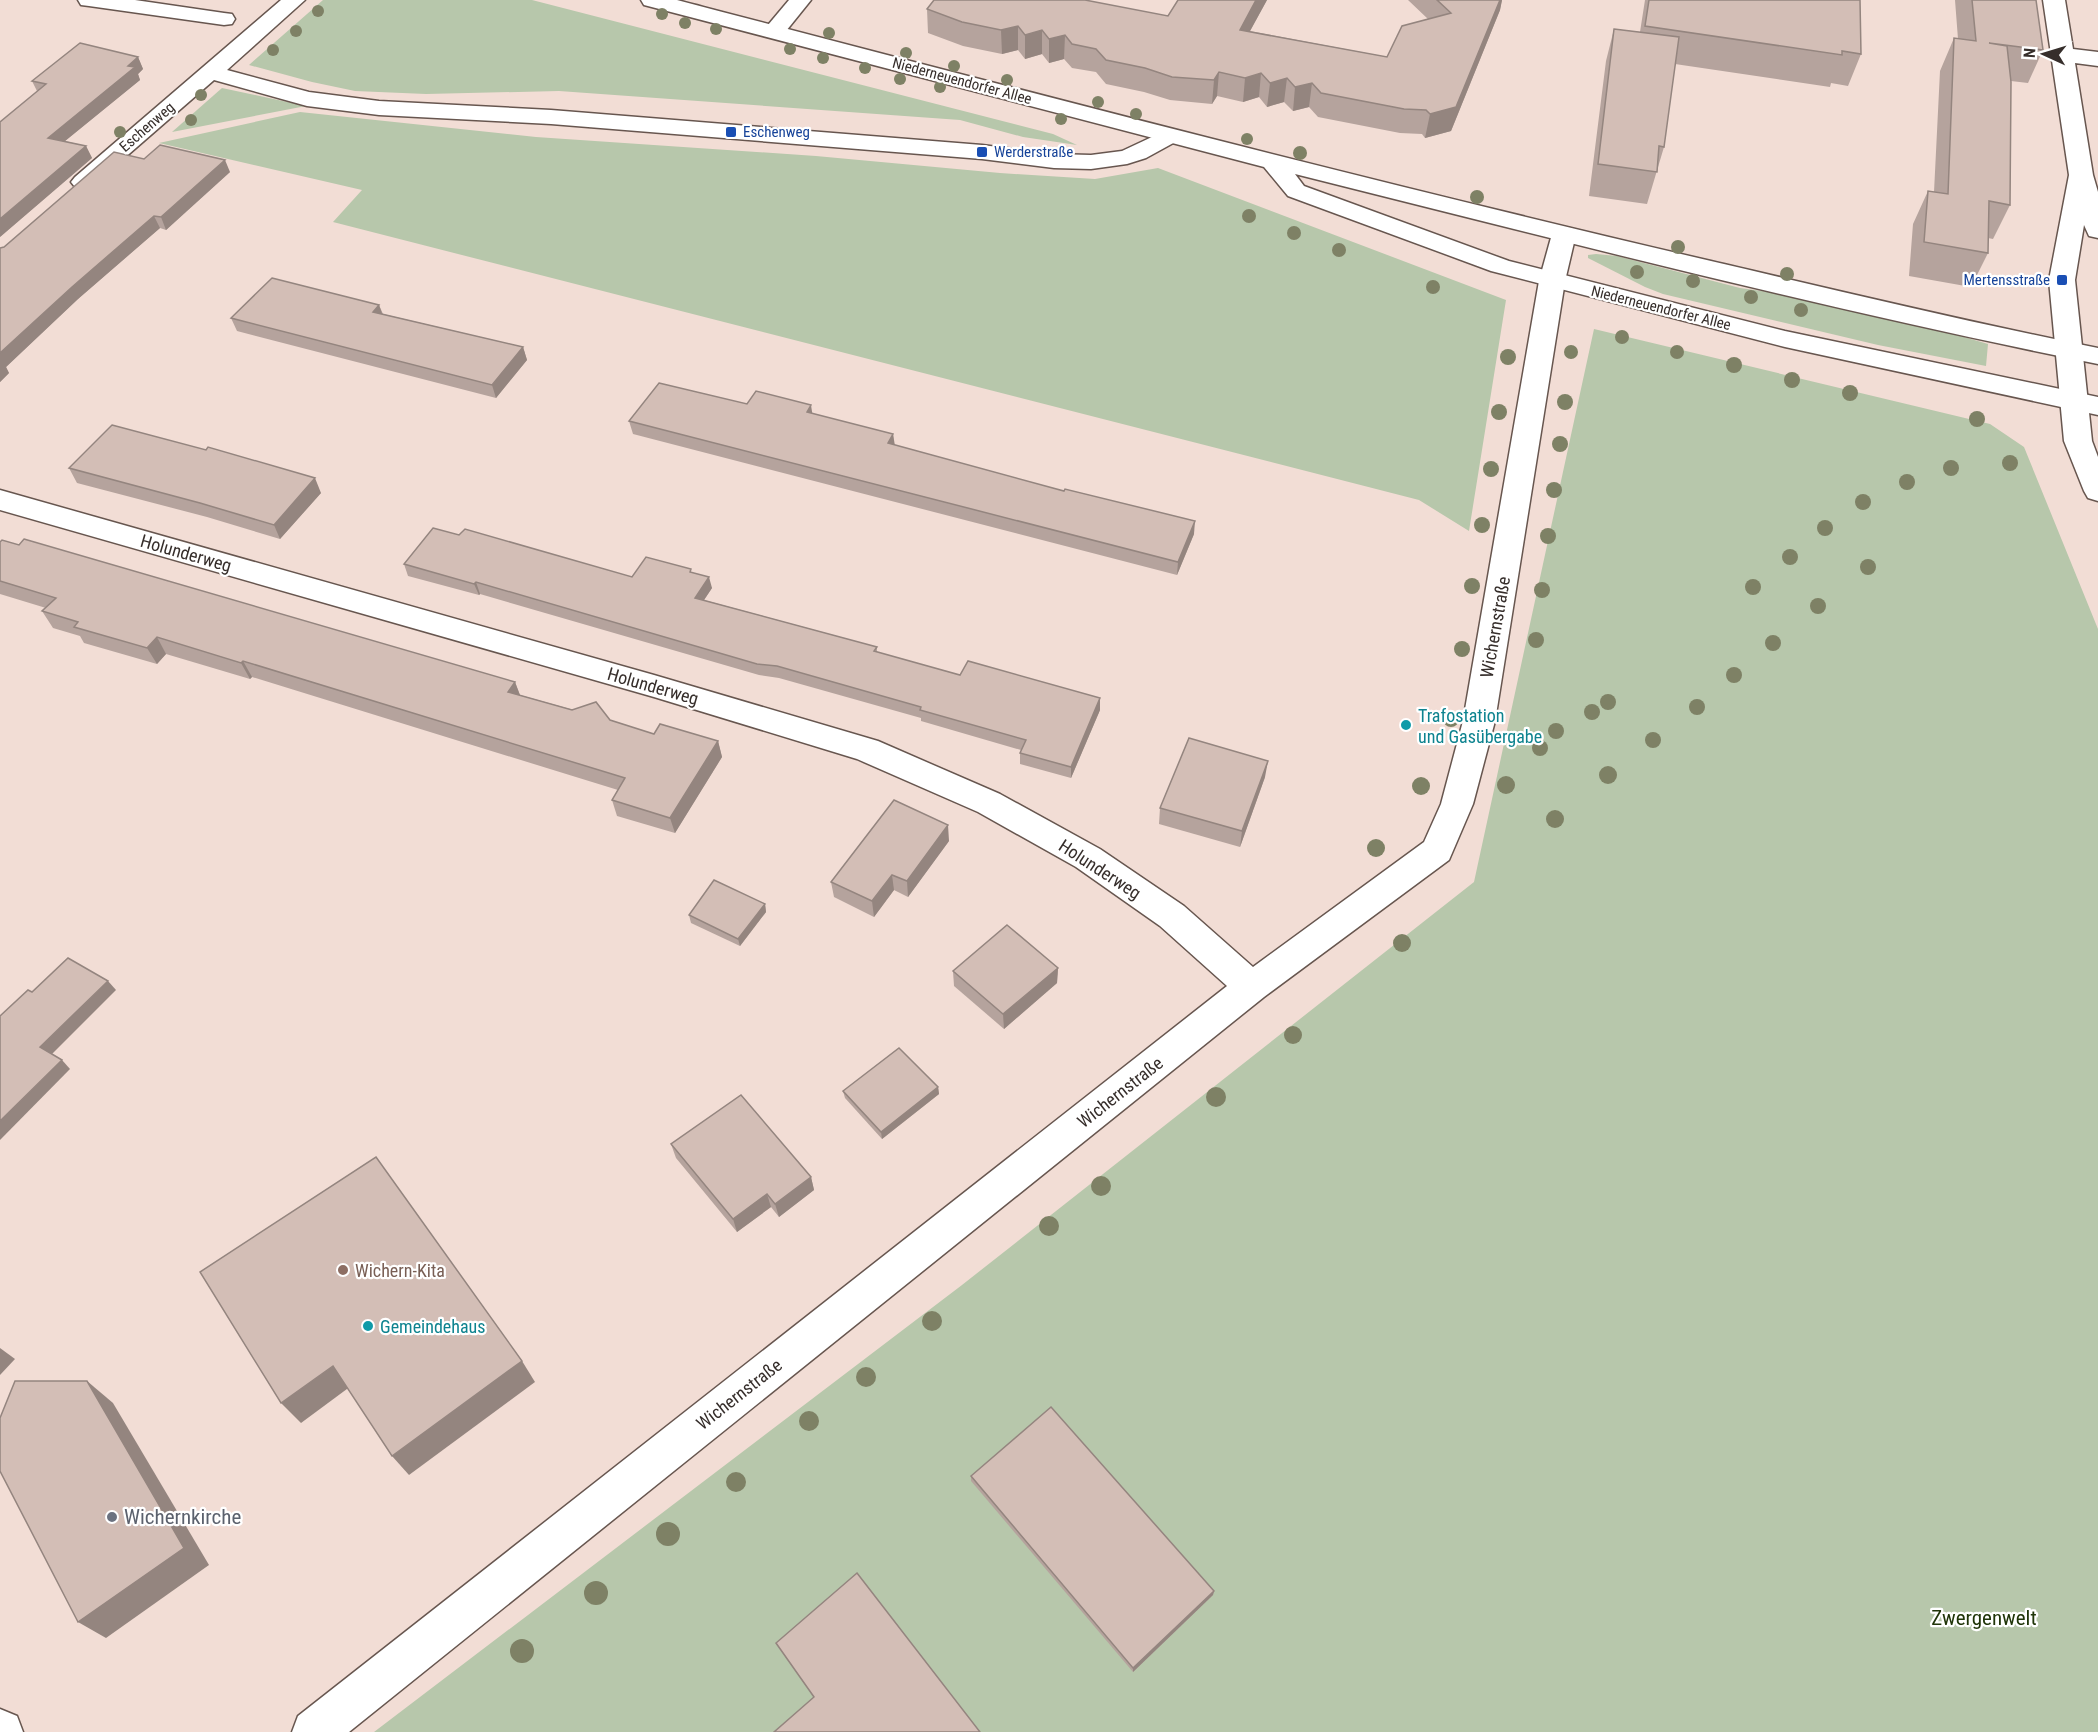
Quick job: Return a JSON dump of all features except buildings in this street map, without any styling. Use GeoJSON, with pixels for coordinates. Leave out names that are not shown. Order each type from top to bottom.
{"type":"FeatureCollection","features":[{"type":"Feature","properties":{"kind":"street"},"geometry":{"type":"LineString","coordinates":[[89,0],[225,19]]}},
{"type":"Feature","properties":{"kind":"street","name":"Eschenweg"},"geometry":{"type":"LineString","coordinates":[[62,200],[294,0]]}},
{"type":"Feature","properties":{"kind":"street","name":"Niederneuendorfer Allee"},"geometry":{"type":"LineString","coordinates":[[652,0],[1169,136],[1564,234],[2068,351],[2098,356]]}},
{"type":"Feature","properties":{"kind":"street"},"geometry":{"type":"LineString","coordinates":[[774,31],[800,0]]}},
{"type":"Feature","properties":{"kind":"street"},"geometry":{"type":"LineString","coordinates":[[2054,0],[2081,175],[2098,231]]}},
{"type":"Feature","properties":{"kind":"street"},"geometry":{"type":"LineString","coordinates":[[2063,55],[2098,59]]}},
{"type":"Feature","properties":{"kind":"street"},"geometry":{"type":"LineString","coordinates":[[210,72],[307,99],[379,108],[561,118],[982,152],[1032,159],[1084,161],[1126,157],[1169,136]]}},
{"type":"Feature","properties":{"kind":"street","name":"Niederneuendorfer Allee"},"geometry":{"type":"LineString","coordinates":[[1272,160],[1296,190],[1500,266],[1785,339],[2085,404]]}},
{"type":"Feature","properties":{"kind":"street"},"geometry":{"type":"LineString","coordinates":[[2081,175],[2062,280],[2068,351],[2085,404],[2078,441],[2098,491]]}},
{"type":"Feature","properties":{"kind":"street","name":"Wichernstraße"},"geometry":{"type":"LineString","coordinates":[[314,1732],[1252,987],[1437,851],[1457,804],[1479,721],[1552,281],[1564,234]]}},
{"type":"Feature","properties":{"kind":"street","name":"Holunderweg"},"geometry":{"type":"LineString","coordinates":[[0,500],[643,683],[867,750],[989,803],[1088,858],[1172,916],[1252,987]]}},
{"type":"Feature","properties":{"kind":"green space"},"geometry":{"type":"Polygon","coordinates":[[[323,0],[532,0],[1053,134],[1077,145],[1023,137],[960,120],[559,91],[426,94],[355,91],[249,65],[323,0]]]}},
{"type":"Feature","properties":{"kind":"green space"},"geometry":{"type":"Polygon","coordinates":[[[222,88],[306,106],[172,132],[222,88]]]}},
{"type":"Feature","properties":{"kind":"green space"},"geometry":{"type":"Polygon","coordinates":[[[300,112],[536,137],[816,156],[1000,173],[1095,179],[1158,168],[1506,300],[1469,531],[1419,500],[333,222],[362,190],[159,143],[300,112]]]}},
{"type":"Feature","properties":{"kind":"green space"},"geometry":{"type":"Polygon","coordinates":[[[1588,255],[1617,256],[1740,288],[1791,295],[1933,328],[1988,344],[1986,366],[1878,345],[1663,294],[1588,258],[1588,255]]]}},
{"type":"Feature","properties":{"kind":"green space","name":"Zwergenwelt"},"geometry":{"type":"Polygon","coordinates":[[[1594,329],[1990,424],[2024,447],[2098,629],[2098,1732],[374,1732],[962,1285],[1474,882],[1594,329]]]}},
{"type":"Feature","properties":{"kind":"place","name":"Eschenweg"},"geometry":{"type":"Point","coordinates":[731,132]}},
{"type":"Feature","properties":{"kind":"place","name":"Werderstraße"},"geometry":{"type":"Point","coordinates":[982,152]}},
{"type":"Feature","properties":{"kind":"place","name":"Mertensstraße"},"geometry":{"type":"Point","coordinates":[2062,280]}},
{"type":"Feature","properties":{"kind":"place","name":"Trafostation und Gasübergabe"},"geometry":{"type":"Point","coordinates":[1406,725]}},
{"type":"Feature","properties":{"kind":"place","name":"Wichern-Kita"},"geometry":{"type":"Point","coordinates":[343,1270]}},
{"type":"Feature","properties":{"kind":"place","name":"Gemeindehaus"},"geometry":{"type":"Point","coordinates":[368,1326]}},
{"type":"Feature","properties":{"kind":"place","name":"Wichernkirche"},"geometry":{"type":"Point","coordinates":[112,1517]}}]}
